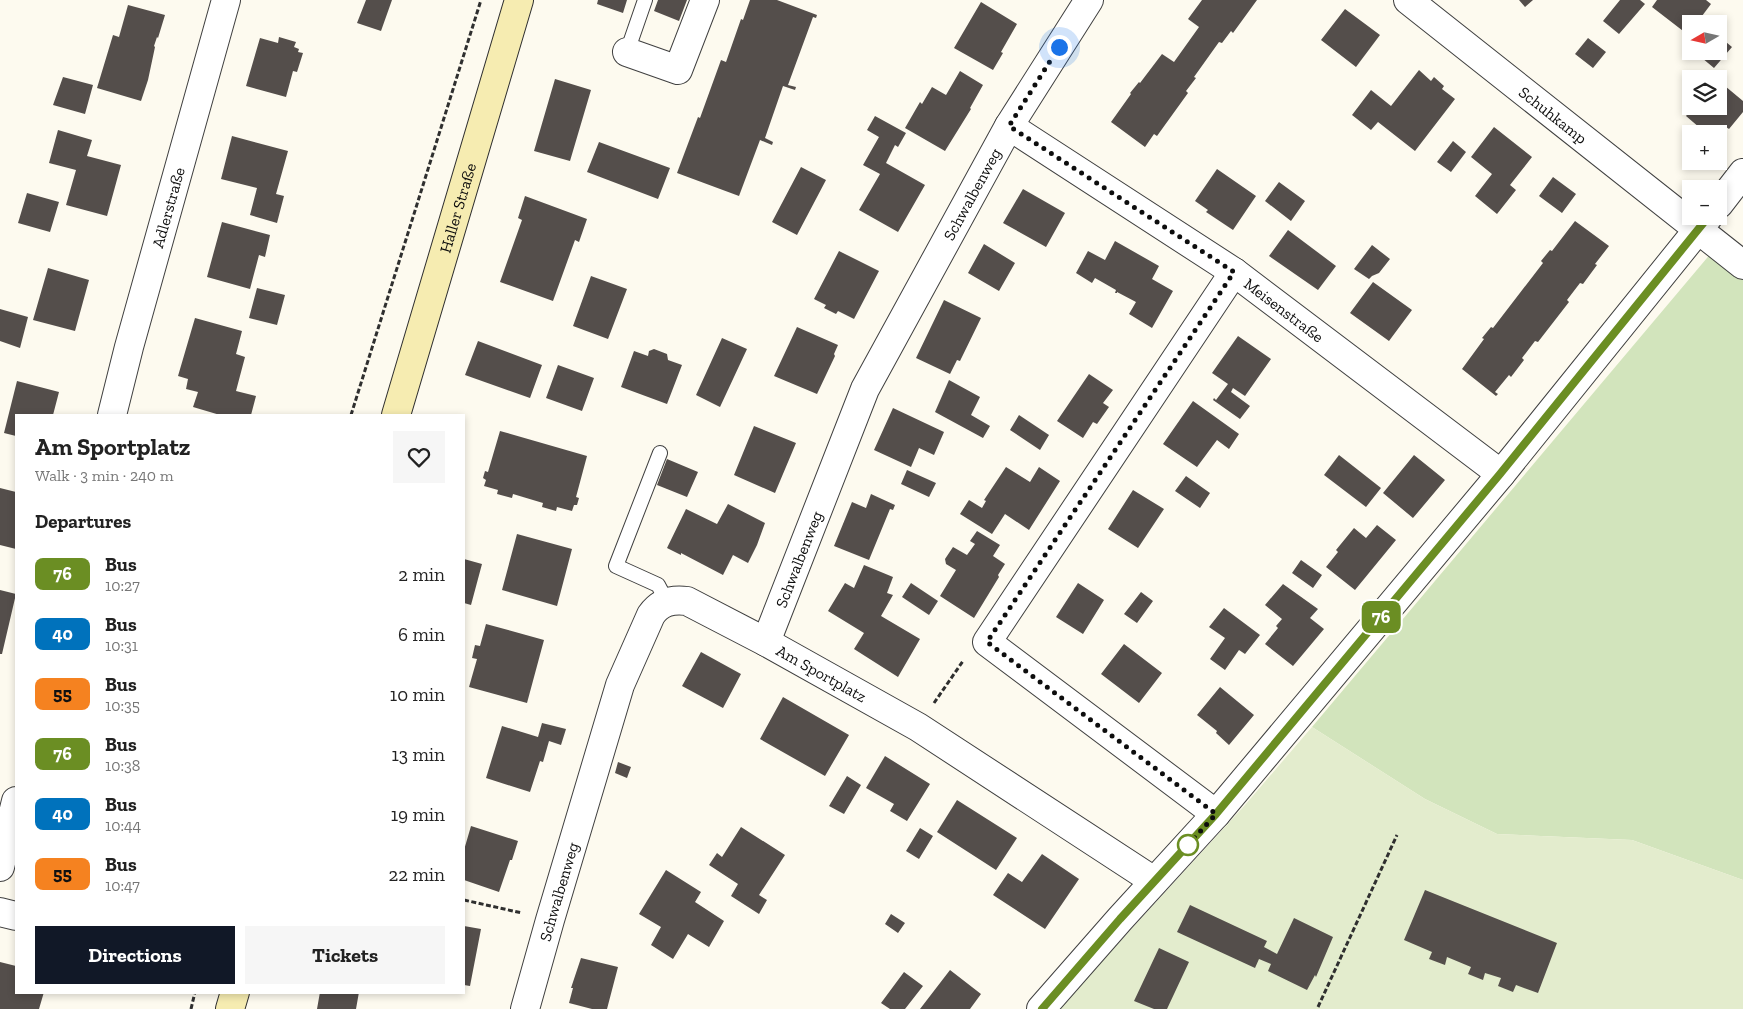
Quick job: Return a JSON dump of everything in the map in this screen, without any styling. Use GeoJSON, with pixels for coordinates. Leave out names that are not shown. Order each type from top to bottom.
{"type":"FeatureCollection","features":[{"type":"Feature","properties":{"kind":"main road","name":"Haller Straße"},"geometry":{"type":"LineString","coordinates":[[396,414],[519,0]]}},
{"type":"Feature","properties":{"kind":"main road"},"geometry":{"type":"LineString","coordinates":[[230,1009],[234,994]]}},
{"type":"Feature","properties":{"kind":"street","name":"Adlerstraße"},"geometry":{"type":"LineString","coordinates":[[112,414],[129,347],[226,0]]}},
{"type":"Feature","properties":{"kind":"street"},"geometry":{"type":"LineString","coordinates":[[627,52],[678,70],[705,0]]}},
{"type":"Feature","properties":{"kind":"street","name":"Schwalbenweg"},"geometry":{"type":"LineString","coordinates":[[766,642],[865,389],[1009,126],[1089,0]]}},
{"type":"Feature","properties":{"kind":"street","name":"Schuhkamp"},"geometry":{"type":"LineString","coordinates":[[1408,0],[1682,206]]}},
{"type":"Feature","properties":{"kind":"street","name":"Meisenstraße"},"geometry":{"type":"LineString","coordinates":[[1009,126],[1234,272],[1500,474]]}},
{"type":"Feature","properties":{"kind":"street"},"geometry":{"type":"LineString","coordinates":[[1727,194],[1743,173]]}},
{"type":"Feature","properties":{"kind":"street"},"geometry":{"type":"LineString","coordinates":[[1042,1009],[1154,881],[1216,814],[1500,474],[1702,225]]}},
{"type":"Feature","properties":{"kind":"street","name":"Schuhkamp"},"geometry":{"type":"LineString","coordinates":[[1706,225],[1743,265]]}},
{"type":"Feature","properties":{"kind":"street"},"geometry":{"type":"LineString","coordinates":[[1216,814],[987,642],[1234,272]]}},
{"type":"Feature","properties":{"kind":"street"},"geometry":{"type":"LineString","coordinates":[[667,602],[677,600],[687,602],[766,642]]}},
{"type":"Feature","properties":{"kind":"street","name":"Schwalbenweg"},"geometry":{"type":"LineString","coordinates":[[525,1009],[620,685],[651,615],[657,606],[667,602]]}},
{"type":"Feature","properties":{"kind":"street","name":"Am Sportplatz"},"geometry":{"type":"LineString","coordinates":[[766,642],[918,727],[1154,881]]}},
{"type":"Feature","properties":{"kind":"street"},"geometry":{"type":"LineString","coordinates":[[0,867],[15,805]]}},
{"type":"Feature","properties":{"kind":"street"},"geometry":{"type":"LineString","coordinates":[[0,912],[15,916]]}},
{"type":"Feature","properties":{"kind":"lane"},"geometry":{"type":"LineString","coordinates":[[627,52],[645,0]]}},
{"type":"Feature","properties":{"kind":"lane"},"geometry":{"type":"LineString","coordinates":[[660,453],[616,566],[658,585],[667,602]]}},
{"type":"Feature","properties":{"kind":"path"},"geometry":{"type":"LineString","coordinates":[[351,414],[482,0]]}},
{"type":"Feature","properties":{"kind":"path"},"geometry":{"type":"LineString","coordinates":[[918,727],[975,644],[987,642]]}},
{"type":"Feature","properties":{"kind":"path"},"geometry":{"type":"LineString","coordinates":[[1318,1008],[1397,835]]}},
{"type":"Feature","properties":{"kind":"path"},"geometry":{"type":"LineString","coordinates":[[465,900],[550,920]]}},
{"type":"Feature","properties":{"kind":"path"},"geometry":{"type":"LineString","coordinates":[[191,1009],[195,994]]}},
{"type":"Feature","properties":{"kind":"green space"},"geometry":{"type":"Polygon","coordinates":[[[1712,252],[1743,277],[1743,880],[1632,840],[1497,834],[1425,799],[1312,727],[1712,252]]]}},
{"type":"Feature","properties":{"kind":"green space"},"geometry":{"type":"Polygon","coordinates":[[[1312,727],[1425,799],[1497,834],[1632,840],[1743,880],[1743,1009],[1058,1009],[1245,805],[1312,727]]]}},
{"type":"Feature","properties":{"kind":"building"},"geometry":{"type":"Polygon","coordinates":[[[366,0],[392,0],[381,31],[357,23],[366,0]]]}},
{"type":"Feature","properties":{"kind":"building"},"geometry":{"type":"Polygon","coordinates":[[[598,0],[627,0],[623,13],[597,4],[598,0]]]}},
{"type":"Feature","properties":{"kind":"building"},"geometry":{"type":"Polygon","coordinates":[[[658,0],[687,0],[679,21],[654,11],[658,0]]]}},
{"type":"Feature","properties":{"kind":"building"},"geometry":{"type":"Polygon","coordinates":[[[750,0],[777,0],[817,15],[816,18],[813,17],[788,85],[796,87],[795,90],[783,86],[765,138],[773,142],[772,145],[760,140],[739,196],[677,173],[721,60],[726,62],[741,19],[743,20],[750,0]]]}},
{"type":"Feature","properties":{"kind":"building"},"geometry":{"type":"Polygon","coordinates":[[[1202,0],[1257,0],[1233,33],[1231,31],[1222,43],[1219,42],[1194,77],[1196,78],[1186,91],[1188,93],[1157,136],[1154,134],[1145,147],[1111,122],[1130,93],[1162,54],[1174,62],[1199,27],[1188,19],[1202,0]]]}},
{"type":"Feature","properties":{"kind":"building"},"geometry":{"type":"Polygon","coordinates":[[[1519,0],[1533,0],[1525,7],[1519,0]]]}},
{"type":"Feature","properties":{"kind":"building"},"geometry":{"type":"Polygon","coordinates":[[[1620,0],[1640,0],[1645,4],[1619,34],[1603,21],[1620,0]]]}},
{"type":"Feature","properties":{"kind":"building"},"geometry":{"type":"Polygon","coordinates":[[[1657,0],[1706,0],[1711,4],[1703,15],[1682,15],[1682,30],[1652,7],[1657,0]]]}},
{"type":"Feature","properties":{"kind":"building"},"geometry":{"type":"Polygon","coordinates":[[[981,2],[1017,24],[993,70],[954,48],[981,2]]]}},
{"type":"Feature","properties":{"kind":"building"},"geometry":{"type":"Polygon","coordinates":[[[128,5],[165,15],[154,46],[148,80],[141,101],[97,88],[113,35],[119,37],[128,5]]]}},
{"type":"Feature","properties":{"kind":"building"},"geometry":{"type":"Polygon","coordinates":[[[1345,9],[1380,35],[1356,67],[1321,40],[1345,9]]]}},
{"type":"Feature","properties":{"kind":"building"},"geometry":{"type":"Polygon","coordinates":[[[279,37],[296,42],[294,47],[299,49],[298,52],[303,53],[297,72],[293,71],[286,97],[246,86],[260,38],[278,43],[279,37]]]}},
{"type":"Feature","properties":{"kind":"building"},"geometry":{"type":"Polygon","coordinates":[[[1588,38],[1606,52],[1593,68],[1575,54],[1588,38]]]}},
{"type":"Feature","properties":{"kind":"building"},"geometry":{"type":"Polygon","coordinates":[[[1728,44],[1732,47],[1728,52],[1728,44]]]}},
{"type":"Feature","properties":{"kind":"building"},"geometry":{"type":"Polygon","coordinates":[[[1704,60],[1721,60],[1714,68],[1704,60]]]}},
{"type":"Feature","properties":{"kind":"building"},"geometry":{"type":"Polygon","coordinates":[[[1419,70],[1431,81],[1434,77],[1444,86],[1442,89],[1455,99],[1415,151],[1378,122],[1371,130],[1352,115],[1371,90],[1391,106],[1419,70]]]}},
{"type":"Feature","properties":{"kind":"building"},"geometry":{"type":"Polygon","coordinates":[[[960,71],[983,85],[971,109],[945,151],[905,128],[920,102],[922,104],[932,87],[946,95],[960,71]]]}},
{"type":"Feature","properties":{"kind":"building"},"geometry":{"type":"Polygon","coordinates":[[[63,77],[93,85],[85,114],[53,105],[63,77]]]}},
{"type":"Feature","properties":{"kind":"building"},"geometry":{"type":"Polygon","coordinates":[[[555,79],[591,90],[570,161],[534,151],[555,79]]]}},
{"type":"Feature","properties":{"kind":"building"},"geometry":{"type":"Polygon","coordinates":[[[1727,88],[1743,101],[1743,112],[1729,129],[1727,125],[1696,125],[1686,116],[1727,115],[1727,88]]]}},
{"type":"Feature","properties":{"kind":"building"},"geometry":{"type":"Polygon","coordinates":[[[875,116],[906,133],[898,147],[895,145],[886,163],[925,185],[898,232],[859,210],[880,174],[863,165],[879,137],[867,130],[875,116]]]}},
{"type":"Feature","properties":{"kind":"building"},"geometry":{"type":"Polygon","coordinates":[[[1494,127],[1532,157],[1510,185],[1516,190],[1497,214],[1475,196],[1492,174],[1471,157],[1494,127]]]}},
{"type":"Feature","properties":{"kind":"building"},"geometry":{"type":"Polygon","coordinates":[[[58,130],[92,140],[87,156],[121,165],[107,216],[66,205],[76,170],[49,163],[58,130]]]}},
{"type":"Feature","properties":{"kind":"building"},"geometry":{"type":"Polygon","coordinates":[[[232,136],[288,151],[276,194],[284,196],[277,223],[250,215],[257,188],[221,179],[232,136]]]}},
{"type":"Feature","properties":{"kind":"building"},"geometry":{"type":"Polygon","coordinates":[[[1453,141],[1466,152],[1451,172],[1437,162],[1453,141]]]}},
{"type":"Feature","properties":{"kind":"building"},"geometry":{"type":"Polygon","coordinates":[[[599,142],[670,168],[658,199],[587,172],[599,142]]]}},
{"type":"Feature","properties":{"kind":"building"},"geometry":{"type":"Polygon","coordinates":[[[801,167],[826,180],[797,235],[772,222],[801,167]]]}},
{"type":"Feature","properties":{"kind":"building"},"geometry":{"type":"Polygon","coordinates":[[[1217,169],[1256,196],[1233,230],[1206,212],[1208,210],[1195,201],[1217,169]]]}},
{"type":"Feature","properties":{"kind":"building"},"geometry":{"type":"Polygon","coordinates":[[[1553,177],[1576,194],[1562,213],[1539,196],[1553,177]]]}},
{"type":"Feature","properties":{"kind":"building"},"geometry":{"type":"Polygon","coordinates":[[[1279,182],[1305,201],[1291,221],[1265,201],[1279,182]]]}},
{"type":"Feature","properties":{"kind":"building"},"geometry":{"type":"Polygon","coordinates":[[[1023,189],[1065,213],[1046,247],[1003,223],[1023,189]]]}},
{"type":"Feature","properties":{"kind":"building"},"geometry":{"type":"Polygon","coordinates":[[[27,193],[59,202],[50,232],[18,223],[27,193]]]}},
{"type":"Feature","properties":{"kind":"building"},"geometry":{"type":"Polygon","coordinates":[[[525,196],[587,219],[579,242],[575,240],[553,301],[500,282],[522,220],[518,218],[525,196]]]}},
{"type":"Feature","properties":{"kind":"building"},"geometry":{"type":"Polygon","coordinates":[[[1575,221],[1609,246],[1583,284],[1580,283],[1567,300],[1569,302],[1538,342],[1535,341],[1522,358],[1524,360],[1511,377],[1509,375],[1495,392],[1498,394],[1496,396],[1462,369],[1484,339],[1482,338],[1491,327],[1493,328],[1543,263],[1541,261],[1550,250],[1552,251],[1575,221]]]}},
{"type":"Feature","properties":{"kind":"building"},"geometry":{"type":"Polygon","coordinates":[[[222,222],[270,235],[265,257],[259,255],[250,289],[207,277],[222,222]]]}},
{"type":"Feature","properties":{"kind":"building"},"geometry":{"type":"Polygon","coordinates":[[[1288,230],[1336,266],[1318,290],[1269,256],[1288,230]]]}},
{"type":"Feature","properties":{"kind":"building"},"geometry":{"type":"Polygon","coordinates":[[[1115,241],[1159,266],[1152,279],[1173,291],[1152,328],[1129,314],[1136,302],[1117,292],[1115,293],[1116,290],[1095,278],[1092,283],[1076,273],[1088,251],[1105,260],[1115,241]]]}},
{"type":"Feature","properties":{"kind":"building"},"geometry":{"type":"Polygon","coordinates":[[[984,244],[1015,263],[999,291],[968,273],[984,244]]]}},
{"type":"Feature","properties":{"kind":"building"},"geometry":{"type":"Polygon","coordinates":[[[1372,245],[1390,259],[1379,273],[1369,279],[1354,269],[1372,245]]]}},
{"type":"Feature","properties":{"kind":"building"},"geometry":{"type":"Polygon","coordinates":[[[839,251],[879,271],[854,319],[838,311],[836,314],[824,308],[826,305],[814,299],[839,251]]]}},
{"type":"Feature","properties":{"kind":"building"},"geometry":{"type":"Polygon","coordinates":[[[48,268],[89,280],[75,331],[33,320],[48,268]]]}},
{"type":"Feature","properties":{"kind":"building"},"geometry":{"type":"Polygon","coordinates":[[[591,276],[627,289],[608,339],[573,326],[591,276]]]}},
{"type":"Feature","properties":{"kind":"building"},"geometry":{"type":"Polygon","coordinates":[[[1373,282],[1412,310],[1389,341],[1350,313],[1373,282]]]}},
{"type":"Feature","properties":{"kind":"building"},"geometry":{"type":"Polygon","coordinates":[[[257,288],[285,295],[277,325],[249,318],[257,288]]]}},
{"type":"Feature","properties":{"kind":"building"},"geometry":{"type":"Polygon","coordinates":[[[944,300],[981,318],[960,361],[957,360],[950,374],[916,358],[944,300]]]}},
{"type":"Feature","properties":{"kind":"building"},"geometry":{"type":"Polygon","coordinates":[[[0,309],[28,317],[20,348],[0,341],[0,309]]]}},
{"type":"Feature","properties":{"kind":"building"},"geometry":{"type":"Polygon","coordinates":[[[195,318],[242,331],[236,354],[245,357],[236,391],[256,396],[251,414],[217,414],[193,407],[198,392],[186,389],[188,379],[178,376],[195,318]]]}},
{"type":"Feature","properties":{"kind":"building"},"geometry":{"type":"Polygon","coordinates":[[[797,327],[838,345],[835,356],[817,394],[774,376],[797,327]]]}},
{"type":"Feature","properties":{"kind":"building"},"geometry":{"type":"Polygon","coordinates":[[[1238,336],[1271,359],[1245,396],[1233,388],[1231,392],[1250,406],[1240,419],[1213,400],[1214,398],[1216,400],[1228,384],[1212,373],[1238,336]]]}},
{"type":"Feature","properties":{"kind":"building"},"geometry":{"type":"Polygon","coordinates":[[[722,338],[747,349],[720,407],[696,395],[722,338]]]}},
{"type":"Feature","properties":{"kind":"building"},"geometry":{"type":"Polygon","coordinates":[[[478,341],[542,365],[530,398],[465,375],[478,341]]]}},
{"type":"Feature","properties":{"kind":"building"},"geometry":{"type":"Polygon","coordinates":[[[654,349],[667,354],[668,360],[682,365],[667,404],[621,387],[634,351],[648,356],[649,351],[654,349]]]}},
{"type":"Feature","properties":{"kind":"building"},"geometry":{"type":"Polygon","coordinates":[[[558,365],[594,378],[582,411],[546,398],[558,365]]]}},
{"type":"Feature","properties":{"kind":"building"},"geometry":{"type":"Polygon","coordinates":[[[1089,374],[1113,390],[1103,403],[1109,407],[1097,424],[1093,422],[1083,438],[1057,421],[1089,374]]]}},
{"type":"Feature","properties":{"kind":"building"},"geometry":{"type":"Polygon","coordinates":[[[949,380],[980,397],[971,415],[990,426],[983,438],[935,412],[949,380]]]}},
{"type":"Feature","properties":{"kind":"building"},"geometry":{"type":"Polygon","coordinates":[[[17,381],[59,392],[53,414],[15,414],[15,436],[4,433],[17,381]]]}},
{"type":"Feature","properties":{"kind":"building"},"geometry":{"type":"Polygon","coordinates":[[[1193,401],[1239,434],[1229,449],[1217,440],[1197,467],[1163,444],[1193,401]]]}},
{"type":"Feature","properties":{"kind":"building"},"geometry":{"type":"Polygon","coordinates":[[[893,408],[944,432],[934,455],[919,448],[911,467],[874,450],[893,408]]]}},
{"type":"Feature","properties":{"kind":"building"},"geometry":{"type":"Polygon","coordinates":[[[1019,415],[1049,435],[1040,450],[1010,430],[1019,415]]]}},
{"type":"Feature","properties":{"kind":"building"},"geometry":{"type":"Polygon","coordinates":[[[754,426],[796,443],[775,493],[734,475],[754,426]]]}},
{"type":"Feature","properties":{"kind":"building"},"geometry":{"type":"Polygon","coordinates":[[[500,431],[587,456],[576,497],[579,498],[577,505],[574,505],[572,511],[557,507],[556,511],[542,507],[543,503],[513,494],[512,498],[497,494],[498,490],[484,486],[486,480],[483,478],[485,471],[488,472],[500,431]]]}},
{"type":"Feature","properties":{"kind":"building"},"geometry":{"type":"Polygon","coordinates":[[[1339,455],[1381,488],[1366,507],[1324,475],[1339,455]]]}},
{"type":"Feature","properties":{"kind":"building"},"geometry":{"type":"Polygon","coordinates":[[[1414,455],[1445,480],[1413,518],[1383,493],[1414,455]]]}},
{"type":"Feature","properties":{"kind":"building"},"geometry":{"type":"Polygon","coordinates":[[[667,459],[698,472],[687,497],[657,485],[667,459]]]}},
{"type":"Feature","properties":{"kind":"building"},"geometry":{"type":"Polygon","coordinates":[[[1006,467],[1030,482],[1039,467],[1060,481],[1029,530],[1005,514],[992,534],[960,514],[969,500],[982,508],[986,501],[984,500],[1006,467]]]}},
{"type":"Feature","properties":{"kind":"building"},"geometry":{"type":"Polygon","coordinates":[[[907,470],[936,483],[929,497],[901,484],[907,470]]]}},
{"type":"Feature","properties":{"kind":"building"},"geometry":{"type":"Polygon","coordinates":[[[1186,476],[1210,493],[1200,508],[1175,491],[1186,476]]]}},
{"type":"Feature","properties":{"kind":"building"},"geometry":{"type":"Polygon","coordinates":[[[0,488],[15,492],[15,549],[0,545],[0,488]]]}},
{"type":"Feature","properties":{"kind":"building"},"geometry":{"type":"Polygon","coordinates":[[[1133,490],[1164,509],[1138,548],[1108,529],[1133,490]]]}},
{"type":"Feature","properties":{"kind":"building"},"geometry":{"type":"Polygon","coordinates":[[[871,494],[895,505],[893,510],[890,509],[869,560],[834,546],[852,502],[866,508],[871,494]]]}},
{"type":"Feature","properties":{"kind":"building"},"geometry":{"type":"Polygon","coordinates":[[[728,504],[765,523],[748,563],[733,555],[723,575],[681,553],[681,555],[667,548],[686,509],[717,524],[728,504]]]}},
{"type":"Feature","properties":{"kind":"building"},"geometry":{"type":"Polygon","coordinates":[[[1377,525],[1396,540],[1355,590],[1326,567],[1338,552],[1336,550],[1354,528],[1366,538],[1377,525]]]}},
{"type":"Feature","properties":{"kind":"building"},"geometry":{"type":"Polygon","coordinates":[[[977,531],[1000,545],[993,556],[1005,564],[974,618],[940,596],[956,570],[946,564],[945,559],[953,547],[967,555],[975,544],[970,541],[977,531]]]}},
{"type":"Feature","properties":{"kind":"building"},"geometry":{"type":"Polygon","coordinates":[[[517,534],[572,549],[557,606],[502,590],[517,534]]]}},
{"type":"Feature","properties":{"kind":"building"},"geometry":{"type":"Polygon","coordinates":[[[465,559],[482,564],[471,605],[465,603],[465,559]]]}},
{"type":"Feature","properties":{"kind":"building"},"geometry":{"type":"Polygon","coordinates":[[[1301,560],[1322,575],[1313,588],[1292,573],[1301,560]]]}},
{"type":"Feature","properties":{"kind":"building"},"geometry":{"type":"Polygon","coordinates":[[[864,565],[893,577],[887,593],[893,595],[881,616],[920,639],[898,677],[854,649],[864,633],[828,611],[845,583],[854,588],[864,565]]]}},
{"type":"Feature","properties":{"kind":"building"},"geometry":{"type":"Polygon","coordinates":[[[911,583],[938,601],[929,615],[902,597],[911,583]]]}},
{"type":"Feature","properties":{"kind":"building"},"geometry":{"type":"Polygon","coordinates":[[[1078,583],[1104,600],[1083,634],[1056,617],[1078,583]]]}},
{"type":"Feature","properties":{"kind":"building"},"geometry":{"type":"Polygon","coordinates":[[[1283,584],[1318,609],[1310,618],[1324,629],[1293,666],[1265,644],[1278,628],[1276,626],[1282,619],[1265,605],[1283,584]]]}},
{"type":"Feature","properties":{"kind":"building"},"geometry":{"type":"Polygon","coordinates":[[[0,590],[15,594],[15,598],[2,654],[0,654],[0,590]]]}},
{"type":"Feature","properties":{"kind":"building"},"geometry":{"type":"Polygon","coordinates":[[[1141,592],[1153,601],[1137,623],[1124,614],[1141,592]]]}},
{"type":"Feature","properties":{"kind":"building"},"geometry":{"type":"Polygon","coordinates":[[[1224,608],[1260,635],[1245,654],[1239,650],[1225,670],[1210,659],[1225,638],[1209,627],[1224,608]]]}},
{"type":"Feature","properties":{"kind":"building"},"geometry":{"type":"Polygon","coordinates":[[[486,624],[544,640],[527,703],[469,687],[477,659],[472,658],[475,645],[480,646],[486,624]]]}},
{"type":"Feature","properties":{"kind":"building"},"geometry":{"type":"Polygon","coordinates":[[[1124,644],[1162,673],[1139,703],[1101,674],[1124,644]]]}},
{"type":"Feature","properties":{"kind":"building"},"geometry":{"type":"Polygon","coordinates":[[[701,652],[741,674],[723,708],[682,686],[701,652]]]}},
{"type":"Feature","properties":{"kind":"building"},"geometry":{"type":"Polygon","coordinates":[[[1220,687],[1254,715],[1229,745],[1216,733],[1217,731],[1197,715],[1220,687]]]}},
{"type":"Feature","properties":{"kind":"building"},"geometry":{"type":"Polygon","coordinates":[[[783,697],[849,735],[825,776],[760,739],[783,697]]]}},
{"type":"Feature","properties":{"kind":"building"},"geometry":{"type":"Polygon","coordinates":[[[542,723],[566,729],[561,745],[549,741],[543,762],[540,761],[530,792],[486,778],[502,726],[538,737],[542,723]]]}},
{"type":"Feature","properties":{"kind":"building"},"geometry":{"type":"Polygon","coordinates":[[[885,756],[930,784],[907,821],[890,811],[894,804],[866,788],[885,756]]]}},
{"type":"Feature","properties":{"kind":"building"},"geometry":{"type":"Polygon","coordinates":[[[618,762],[631,767],[627,778],[615,773],[618,762]]]}},
{"type":"Feature","properties":{"kind":"building"},"geometry":{"type":"Polygon","coordinates":[[[847,776],[861,785],[844,814],[829,806],[847,776]]]}},
{"type":"Feature","properties":{"kind":"building"},"geometry":{"type":"Polygon","coordinates":[[[957,800],[1017,838],[996,870],[937,832],[957,800]]]}},
{"type":"Feature","properties":{"kind":"building"},"geometry":{"type":"Polygon","coordinates":[[[471,826],[518,841],[499,892],[465,880],[465,847],[471,826]]]}},
{"type":"Feature","properties":{"kind":"building"},"geometry":{"type":"Polygon","coordinates":[[[741,827],[785,855],[759,895],[767,900],[759,914],[731,896],[738,884],[709,865],[717,853],[722,857],[741,827]]]}},
{"type":"Feature","properties":{"kind":"building"},"geometry":{"type":"Polygon","coordinates":[[[920,828],[933,836],[919,859],[906,851],[920,828]]]}},
{"type":"Feature","properties":{"kind":"building"},"geometry":{"type":"Polygon","coordinates":[[[1042,854],[1079,879],[1045,929],[993,895],[1008,873],[1022,882],[1042,854]]]}},
{"type":"Feature","properties":{"kind":"building"},"geometry":{"type":"Polygon","coordinates":[[[666,870],[701,892],[695,902],[724,921],[709,947],[688,934],[673,959],[651,945],[661,927],[639,914],[666,870]]]}},
{"type":"Feature","properties":{"kind":"building"},"geometry":{"type":"Polygon","coordinates":[[[1425,890],[1557,943],[1538,993],[1516,985],[1513,992],[1498,986],[1501,978],[1485,973],[1483,980],[1468,974],[1471,967],[1447,957],[1445,965],[1429,959],[1432,952],[1404,940],[1425,890]]]}},
{"type":"Feature","properties":{"kind":"building"},"geometry":{"type":"Polygon","coordinates":[[[1190,905],[1267,941],[1264,947],[1277,954],[1294,918],[1333,937],[1316,977],[1315,975],[1307,990],[1268,971],[1271,964],[1259,959],[1255,968],[1177,932],[1190,905]]]}},
{"type":"Feature","properties":{"kind":"building"},"geometry":{"type":"Polygon","coordinates":[[[891,914],[905,923],[898,933],[885,924],[891,914]]]}},
{"type":"Feature","properties":{"kind":"building"},"geometry":{"type":"Polygon","coordinates":[[[465,926],[481,929],[470,986],[465,985],[465,926]]]}},
{"type":"Feature","properties":{"kind":"building"},"geometry":{"type":"Polygon","coordinates":[[[1159,948],[1189,962],[1167,1009],[1154,1009],[1134,1001],[1159,948]]]}},
{"type":"Feature","properties":{"kind":"building"},"geometry":{"type":"Polygon","coordinates":[[[581,958],[618,967],[607,1009],[592,1009],[569,1003],[573,988],[571,988],[581,958]]]}},
{"type":"Feature","properties":{"kind":"building"},"geometry":{"type":"Polygon","coordinates":[[[0,962],[15,966],[15,994],[43,994],[39,1009],[0,1009],[0,962]]]}},
{"type":"Feature","properties":{"kind":"building"},"geometry":{"type":"Polygon","coordinates":[[[950,970],[981,994],[970,1009],[920,1009],[950,970]]]}},
{"type":"Feature","properties":{"kind":"building"},"geometry":{"type":"Polygon","coordinates":[[[904,972],[923,986],[905,1009],[890,1009],[881,1003],[904,972]]]}},
{"type":"Feature","properties":{"kind":"building"},"geometry":{"type":"Polygon","coordinates":[[[320,994],[359,994],[356,1009],[317,1009],[320,994]]]}},
{"type":"Feature","properties":{"kind":"bus line","name":"76"},"geometry":{"type":"LineString","coordinates":[[1042,1009],[1120,919],[1216,814],[1500,474],[1702,225]]}},
{"type":"Feature","properties":{"kind":"route"},"geometry":{"type":"LineString","coordinates":[[1059,47],[1009,126],[1234,272],[987,642],[1216,814],[1188,845]]}}]}
